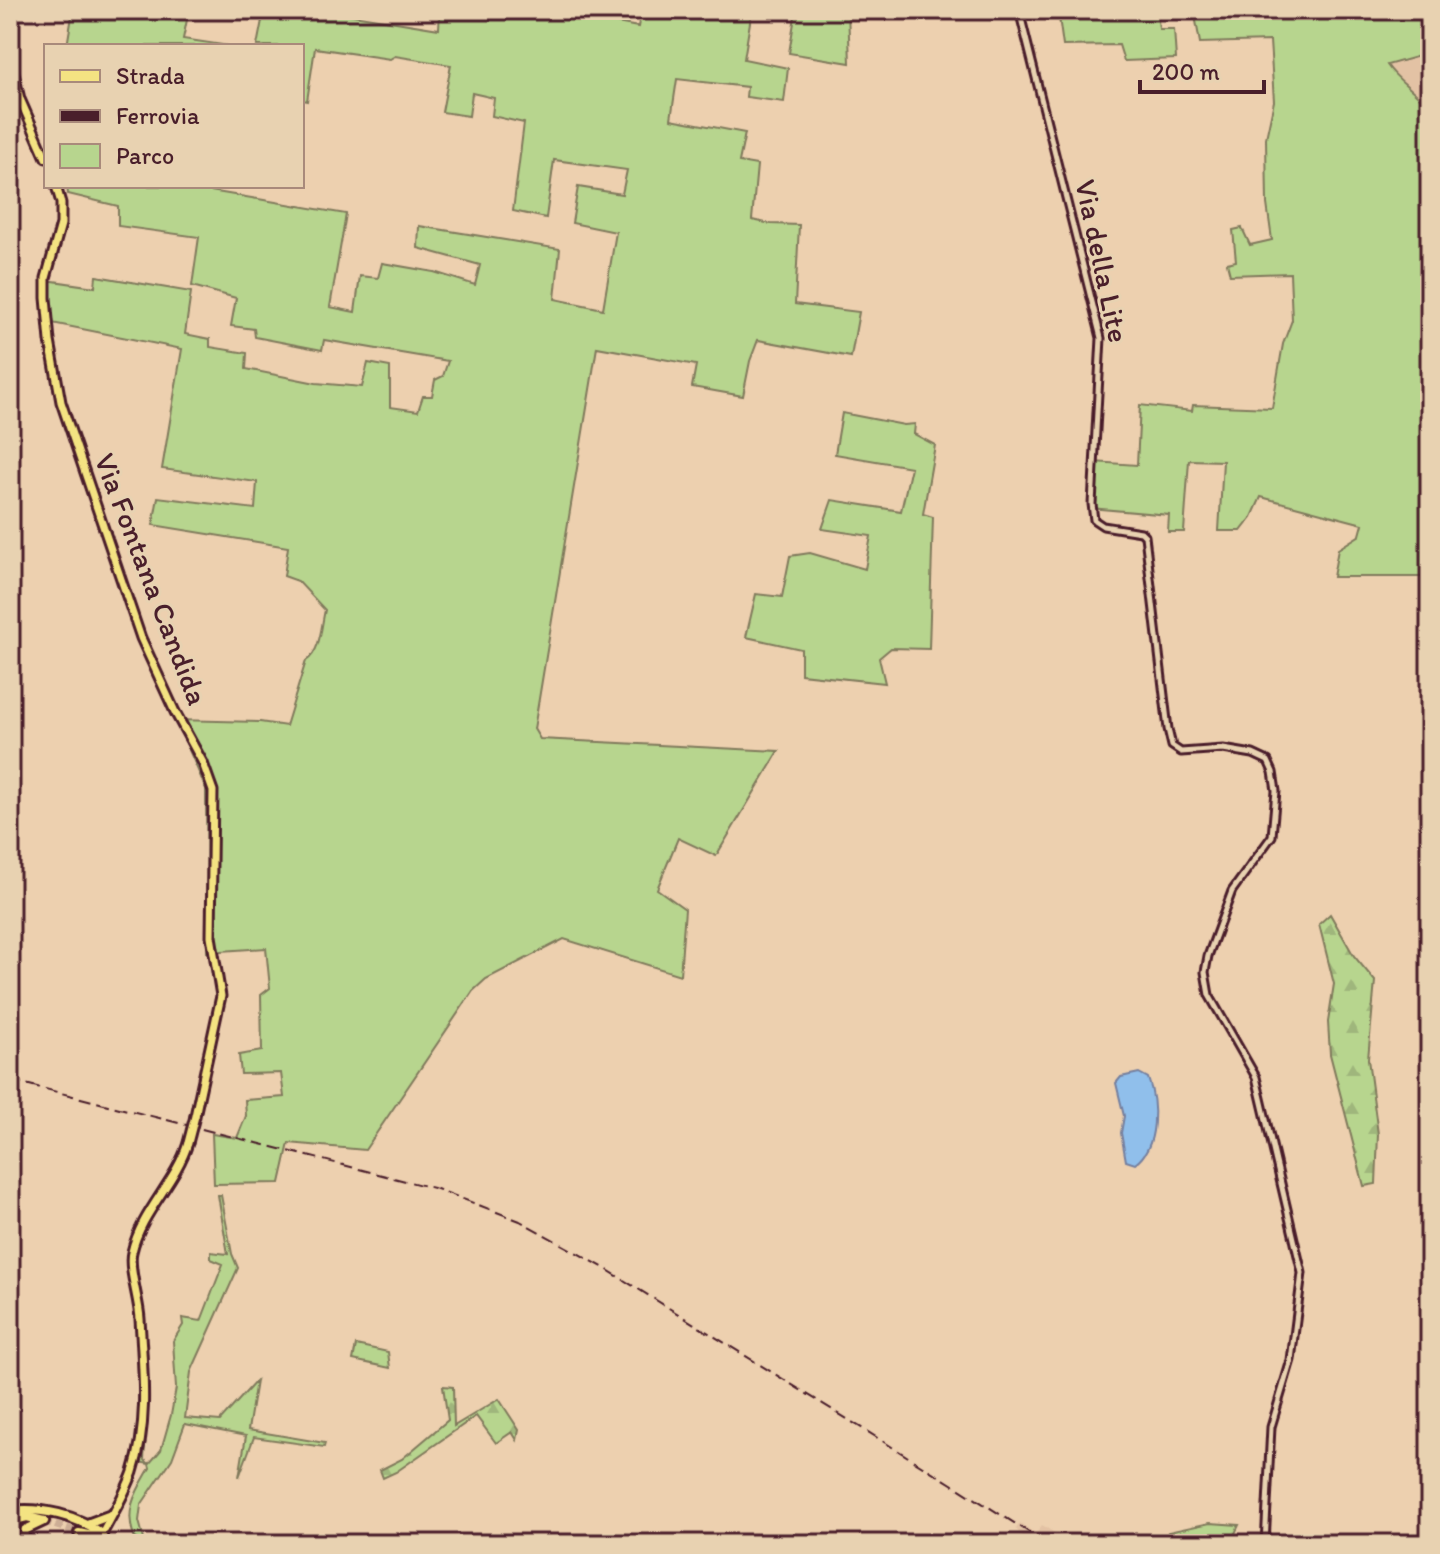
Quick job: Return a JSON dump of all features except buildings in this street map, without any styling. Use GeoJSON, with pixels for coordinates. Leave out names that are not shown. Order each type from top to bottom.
{"type":"FeatureCollection","features":[{"type":"Feature","properties":{"kind":"highway"},"geometry":{"type":"LineString","coordinates":[[10,1511],[60,1515],[86,1524],[102,1535]]}},
{"type":"Feature","properties":{"kind":"highway"},"geometry":{"type":"LineString","coordinates":[[10,1520],[29,1511]]}},
{"type":"Feature","properties":{"kind":"highway"},"geometry":{"type":"LineString","coordinates":[[86,1524],[111,1515]]}},
{"type":"Feature","properties":{"kind":"highway"},"geometry":{"type":"LineString","coordinates":[[10,1520],[27,1517],[44,1521],[25,1530],[22,1544]]}},
{"type":"Feature","properties":{"kind":"highway"},"geometry":{"type":"LineString","coordinates":[[85,1544],[79,1533],[102,1535]]}},
{"type":"Feature","properties":{"kind":"main road"},"geometry":{"type":"LineString","coordinates":[[10,57],[20,99],[44,153]]}},
{"type":"Feature","properties":{"kind":"main road","name":"Via Fontana Candida"},"geometry":{"type":"LineString","coordinates":[[57,188],[61,224],[46,278],[46,298],[61,402],[141,638],[173,709],[203,763],[213,791],[211,936],[222,994],[179,1165],[143,1226],[131,1256],[139,1303],[143,1415],[133,1471],[97,1544]]}},
{"type":"Feature","properties":{"kind":"street","name":"Via della Lite"},"geometry":{"type":"LineString","coordinates":[[1019,10],[1101,338],[1092,504],[1094,520],[1097,524],[1141,532],[1148,548],[1168,729],[1175,750],[1187,753],[1222,749],[1247,753],[1266,760],[1274,776],[1275,819],[1271,838],[1234,888],[1205,969],[1209,995],[1257,1080],[1302,1270],[1290,1362],[1271,1427],[1265,1544]]}},
{"type":"Feature","properties":{"kind":"shaded area"},"geometry":{"type":"Polygon","coordinates":[[[1430,53],[1430,110],[1387,65],[1430,53]]]}},
{"type":"Feature","properties":{"kind":"shaded area"},"geometry":{"type":"Polygon","coordinates":[[[1020,1523],[1036,1534],[1042,1525],[1072,1544],[1034,1544],[1016,1529],[1020,1523]]]}},
{"type":"Feature","properties":{"kind":"green space"},"geometry":{"type":"Polygon","coordinates":[[[73,10],[189,10],[183,39],[216,44],[67,44],[73,10]]]}},
{"type":"Feature","properties":{"kind":"green space"},"geometry":{"type":"Polygon","coordinates":[[[264,10],[321,10],[321,14],[329,11],[439,29],[440,10],[570,10],[570,14],[638,27],[641,10],[752,10],[744,59],[788,68],[784,102],[746,97],[747,87],[677,79],[671,119],[745,133],[739,162],[757,165],[752,220],[799,225],[795,304],[859,312],[851,357],[758,340],[743,396],[692,387],[696,365],[597,347],[534,729],[540,739],[779,751],[716,856],[678,838],[657,889],[685,909],[680,975],[564,939],[486,979],[473,991],[365,1150],[289,1143],[280,1183],[214,1184],[212,1134],[237,1138],[246,1116],[245,1100],[284,1097],[281,1073],[241,1074],[239,1055],[262,1051],[261,995],[270,988],[266,948],[207,952],[206,789],[176,720],[260,722],[286,726],[306,661],[318,645],[325,610],[298,581],[284,576],[288,547],[153,525],[158,497],[255,509],[257,482],[162,469],[182,349],[47,322],[46,280],[95,287],[96,276],[191,292],[185,334],[210,339],[210,347],[247,353],[246,369],[316,383],[362,387],[368,363],[390,367],[390,407],[418,411],[423,396],[432,396],[435,380],[443,376],[448,361],[324,340],[322,350],[255,337],[254,329],[231,326],[236,298],[192,286],[199,237],[118,226],[118,206],[68,194],[67,188],[193,188],[346,214],[330,307],[355,312],[360,276],[378,278],[382,263],[434,272],[475,285],[480,265],[418,248],[419,226],[560,249],[555,299],[603,309],[616,232],[572,223],[578,187],[622,194],[627,170],[554,160],[546,218],[513,211],[524,123],[492,116],[494,98],[472,93],[469,116],[442,112],[451,65],[315,48],[307,101],[304,100],[304,44],[257,44],[264,10]]]}},
{"type":"Feature","properties":{"kind":"green space"},"geometry":{"type":"Polygon","coordinates":[[[796,10],[848,10],[850,63],[789,53],[796,10]]]}},
{"type":"Feature","properties":{"kind":"green space"},"geometry":{"type":"Polygon","coordinates":[[[1058,10],[1187,10],[1157,12],[1159,29],[1174,29],[1176,59],[1124,61],[1119,45],[1063,46],[1058,10]]]}},
{"type":"Feature","properties":{"kind":"green space"},"geometry":{"type":"Polygon","coordinates":[[[1194,10],[1430,10],[1430,53],[1387,65],[1430,110],[1430,577],[1333,577],[1338,549],[1360,535],[1363,524],[1261,497],[1241,531],[1219,531],[1223,461],[1189,460],[1184,532],[1168,532],[1169,515],[1090,508],[1094,462],[1137,465],[1140,405],[1192,411],[1193,405],[1272,408],[1283,344],[1292,320],[1290,273],[1230,275],[1227,263],[1236,261],[1233,230],[1242,228],[1250,245],[1272,240],[1267,204],[1266,138],[1274,101],[1270,41],[1200,43],[1194,10]]]}},
{"type":"Feature","properties":{"kind":"green space"},"geometry":{"type":"Polygon","coordinates":[[[842,413],[904,425],[915,424],[914,434],[935,445],[923,514],[933,517],[929,649],[891,648],[879,658],[885,683],[801,674],[801,649],[746,637],[756,594],[782,597],[790,556],[810,553],[865,569],[871,536],[822,529],[832,500],[901,511],[911,467],[835,454],[842,413]]]}},
{"type":"Feature","properties":{"kind":"green space"},"geometry":{"type":"Polygon","coordinates":[[[1330,914],[1354,956],[1375,981],[1368,1059],[1378,1134],[1376,1184],[1364,1186],[1330,1054],[1328,1022],[1334,984],[1319,924],[1330,914]]]}},
{"type":"Feature","properties":{"kind":"green space"},"geometry":{"type":"Polygon","coordinates":[[[218,1195],[221,1195],[232,1254],[238,1268],[191,1372],[185,1418],[220,1421],[256,1381],[248,1430],[325,1443],[324,1447],[254,1437],[239,1477],[246,1436],[185,1424],[172,1459],[141,1505],[139,1521],[145,1543],[135,1538],[130,1519],[133,1502],[150,1468],[149,1464],[161,1450],[171,1415],[176,1388],[173,1341],[183,1325],[182,1318],[201,1321],[223,1264],[211,1259],[211,1252],[228,1254],[218,1195]]]}},
{"type":"Feature","properties":{"kind":"green space"},"geometry":{"type":"Polygon","coordinates":[[[356,1345],[388,1352],[390,1368],[353,1360],[356,1345]]]}},
{"type":"Feature","properties":{"kind":"green space"},"geometry":{"type":"Polygon","coordinates":[[[443,1386],[453,1387],[454,1426],[499,1399],[519,1430],[517,1440],[512,1432],[496,1443],[476,1416],[383,1478],[380,1470],[402,1459],[448,1420],[443,1386]]]}},
{"type":"Feature","properties":{"kind":"green space"},"geometry":{"type":"Polygon","coordinates":[[[146,1433],[144,1459],[149,1464],[139,1462],[146,1433]]]}},
{"type":"Feature","properties":{"kind":"green space"},"geometry":{"type":"Polygon","coordinates":[[[1210,1523],[1239,1525],[1230,1544],[1163,1544],[1168,1532],[1210,1523]]]}},
{"type":"Feature","properties":{"kind":"water"},"geometry":{"type":"Polygon","coordinates":[[[1139,1073],[1148,1078],[1151,1088],[1154,1124],[1148,1147],[1135,1164],[1126,1161],[1121,1133],[1124,1116],[1116,1083],[1121,1077],[1139,1073]]]}},
{"type":"Feature","properties":{"kind":"tunnel"},"geometry":{"type":"LineString","coordinates":[[44,1521],[79,1533]]}},
{"type":"Feature","properties":{"kind":"railway"},"geometry":{"type":"LineString","coordinates":[[10,1080],[437,1189],[520,1221],[606,1269],[1048,1544]]}}]}
